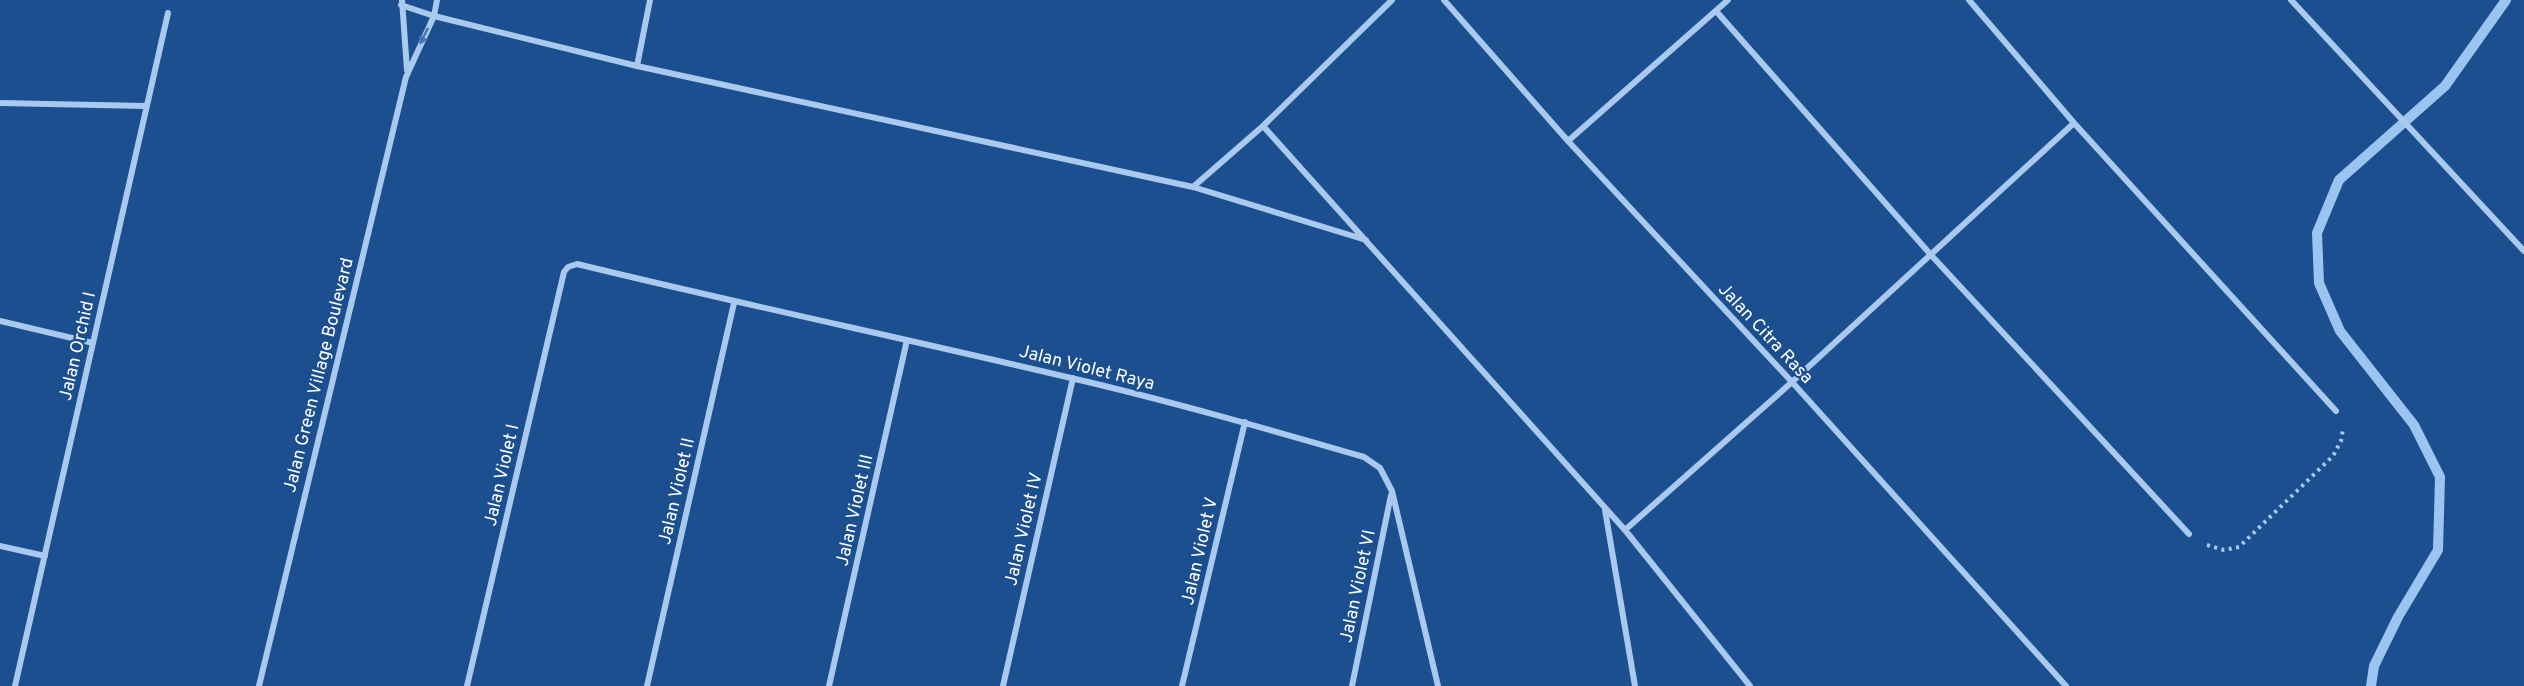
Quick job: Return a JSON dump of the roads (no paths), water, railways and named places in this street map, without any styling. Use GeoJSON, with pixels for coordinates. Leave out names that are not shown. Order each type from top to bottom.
{"type":"FeatureCollection","features":[{"type":"Feature","properties":{"kind":"street"},"geometry":{"type":"LineString","coordinates":[[407,71],[434,16],[437,0]]}},
{"type":"Feature","properties":{"kind":"street"},"geometry":{"type":"LineString","coordinates":[[638,66],[650,0]]}},
{"type":"Feature","properties":{"kind":"street"},"geometry":{"type":"LineString","coordinates":[[1193,187],[1263,126],[1392,0]]}},
{"type":"Feature","properties":{"kind":"street","name":"Jalan Citra Rasa"},"geometry":{"type":"LineString","coordinates":[[1444,0],[1568,141],[1792,382],[2066,686]]}},
{"type":"Feature","properties":{"kind":"street"},"geometry":{"type":"LineString","coordinates":[[1568,141],[1728,0]]}},
{"type":"Feature","properties":{"kind":"street"},"geometry":{"type":"LineString","coordinates":[[1969,0],[2074,123],[2337,411]]}},
{"type":"Feature","properties":{"kind":"street"},"geometry":{"type":"LineString","coordinates":[[2291,0],[2524,251]]}},
{"type":"Feature","properties":{"kind":"street"},"geometry":{"type":"LineString","coordinates":[[407,71],[401,2],[434,16],[638,66],[1193,187],[1366,240]]}},
{"type":"Feature","properties":{"kind":"street"},"geometry":{"type":"LineString","coordinates":[[1716,11],[1931,255],[2189,534]]}},
{"type":"Feature","properties":{"kind":"street","name":"Jalan Orchid I"},"geometry":{"type":"LineString","coordinates":[[15,686],[168,13]]}},
{"type":"Feature","properties":{"kind":"street","name":"Jalan Green Village Boulevard"},"geometry":{"type":"LineString","coordinates":[[259,686],[407,71]]}},
{"type":"Feature","properties":{"kind":"street"},"geometry":{"type":"LineString","coordinates":[[0,103],[146,106]]}},
{"type":"Feature","properties":{"kind":"street"},"geometry":{"type":"LineString","coordinates":[[1625,530],[1792,382],[2074,123]]}},
{"type":"Feature","properties":{"kind":"street"},"geometry":{"type":"LineString","coordinates":[[1263,126],[1625,530],[1750,686]]}},
{"type":"Feature","properties":{"kind":"street","name":"Jalan Violet Raya"},"geometry":{"type":"LineString","coordinates":[[564,272],[568,267],[577,264],[734,303],[1073,378],[1245,422],[1364,457],[1380,468],[1392,491],[1438,686]]}},
{"type":"Feature","properties":{"kind":"street","name":"Jalan Violet I"},"geometry":{"type":"LineString","coordinates":[[467,686],[564,272]]}},
{"type":"Feature","properties":{"kind":"street","name":"Jalan Violet II"},"geometry":{"type":"LineString","coordinates":[[647,686],[734,303]]}},
{"type":"Feature","properties":{"kind":"street"},"geometry":{"type":"LineString","coordinates":[[0,321],[93,343]]}},
{"type":"Feature","properties":{"kind":"street","name":"Jalan Violet III"},"geometry":{"type":"LineString","coordinates":[[829,686],[907,340]]}},
{"type":"Feature","properties":{"kind":"street","name":"Jalan Violet IV"},"geometry":{"type":"LineString","coordinates":[[1003,686],[1073,378]]}},
{"type":"Feature","properties":{"kind":"street","name":"Jalan Violet V"},"geometry":{"type":"LineString","coordinates":[[1182,686],[1245,422]]}},
{"type":"Feature","properties":{"kind":"street","name":"Jalan Violet VI"},"geometry":{"type":"LineString","coordinates":[[1352,686],[1392,491]]}},
{"type":"Feature","properties":{"kind":"street"},"geometry":{"type":"LineString","coordinates":[[1605,510],[1635,686]]}},
{"type":"Feature","properties":{"kind":"street"},"geometry":{"type":"LineString","coordinates":[[0,546],[45,556]]}},
{"type":"Feature","properties":{"kind":"waterway"},"geometry":{"type":"LineString","coordinates":[[2371,686],[2374,666],[2398,617],[2438,550],[2440,477],[2414,425],[2340,331],[2319,283],[2317,233],[2339,180],[2445,86],[2506,0]]}}]}
